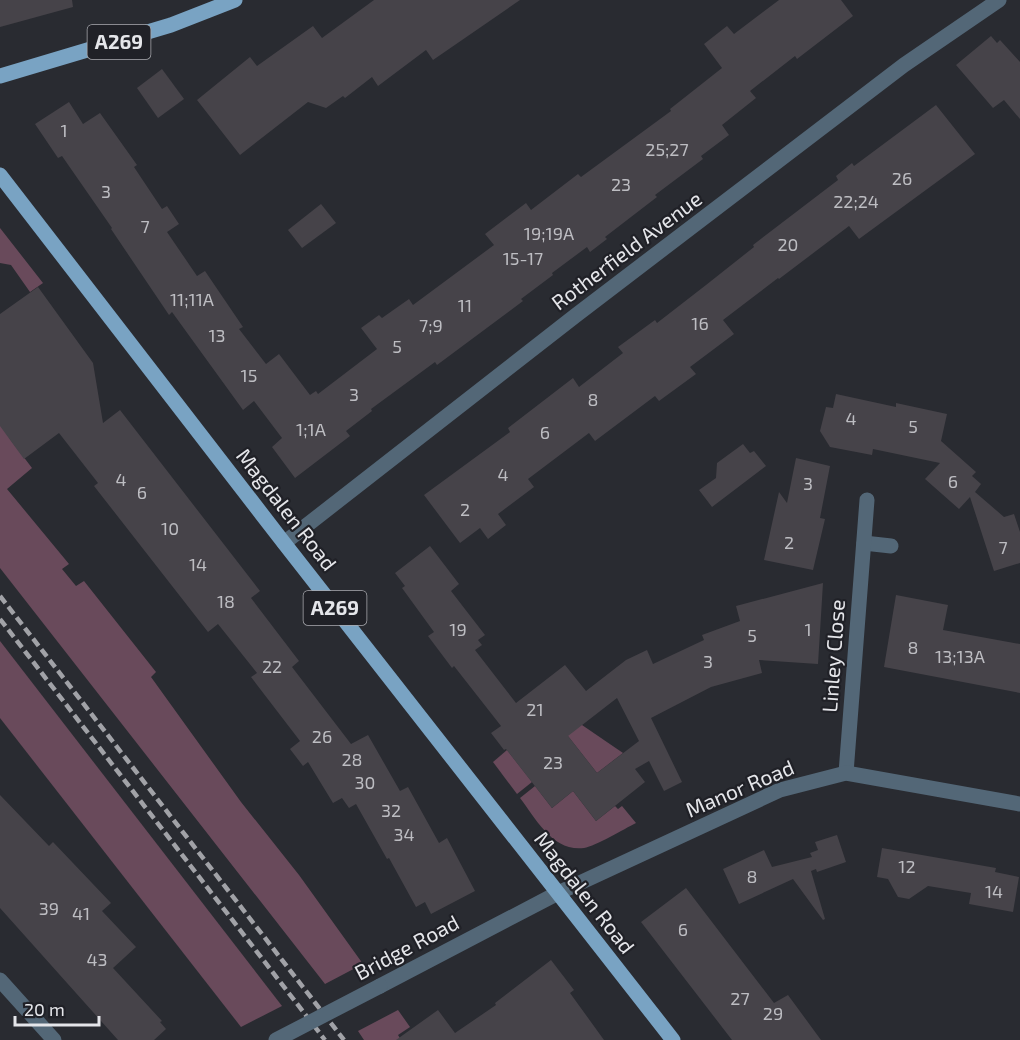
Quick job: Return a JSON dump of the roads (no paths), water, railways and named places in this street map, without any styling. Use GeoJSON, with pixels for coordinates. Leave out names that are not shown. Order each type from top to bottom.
{"type":"FeatureCollection","features":[{"type":"Feature","properties":{"kind":"main road","name":"A269"},"geometry":{"type":"LineString","coordinates":[[0,76],[171,26],[235,0]]}},
{"type":"Feature","properties":{"kind":"main road","name":"Magdalen Road"},"geometry":{"type":"LineString","coordinates":[[0,175],[284,543],[673,1040]]}},
{"type":"Feature","properties":{"kind":"street","name":"Rotherfield Avenue"},"geometry":{"type":"LineString","coordinates":[[284,543],[575,316],[904,65],[999,0]]}},
{"type":"Feature","properties":{"kind":"street","name":"Linley Close"},"geometry":{"type":"LineString","coordinates":[[846,773],[867,500]]}},
{"type":"Feature","properties":{"kind":"street"},"geometry":{"type":"LineString","coordinates":[[864,543],[891,546]]}},
{"type":"Feature","properties":{"kind":"street","name":"Manor Road"},"geometry":{"type":"LineString","coordinates":[[558,893],[780,790],[846,773],[1020,804]]}},
{"type":"Feature","properties":{"kind":"street","name":"Bridge Road"},"geometry":{"type":"LineString","coordinates":[[276,1040],[558,893]]}},
{"type":"Feature","properties":{"kind":"street"},"geometry":{"type":"LineString","coordinates":[[0,980],[54,1040]]}},
{"type":"Feature","properties":{"kind":"railway"},"geometry":{"type":"LineString","coordinates":[[0,596],[344,1040]]}},
{"type":"Feature","properties":{"kind":"railway"},"geometry":{"type":"LineString","coordinates":[[0,619],[325,1040]]}}]}
